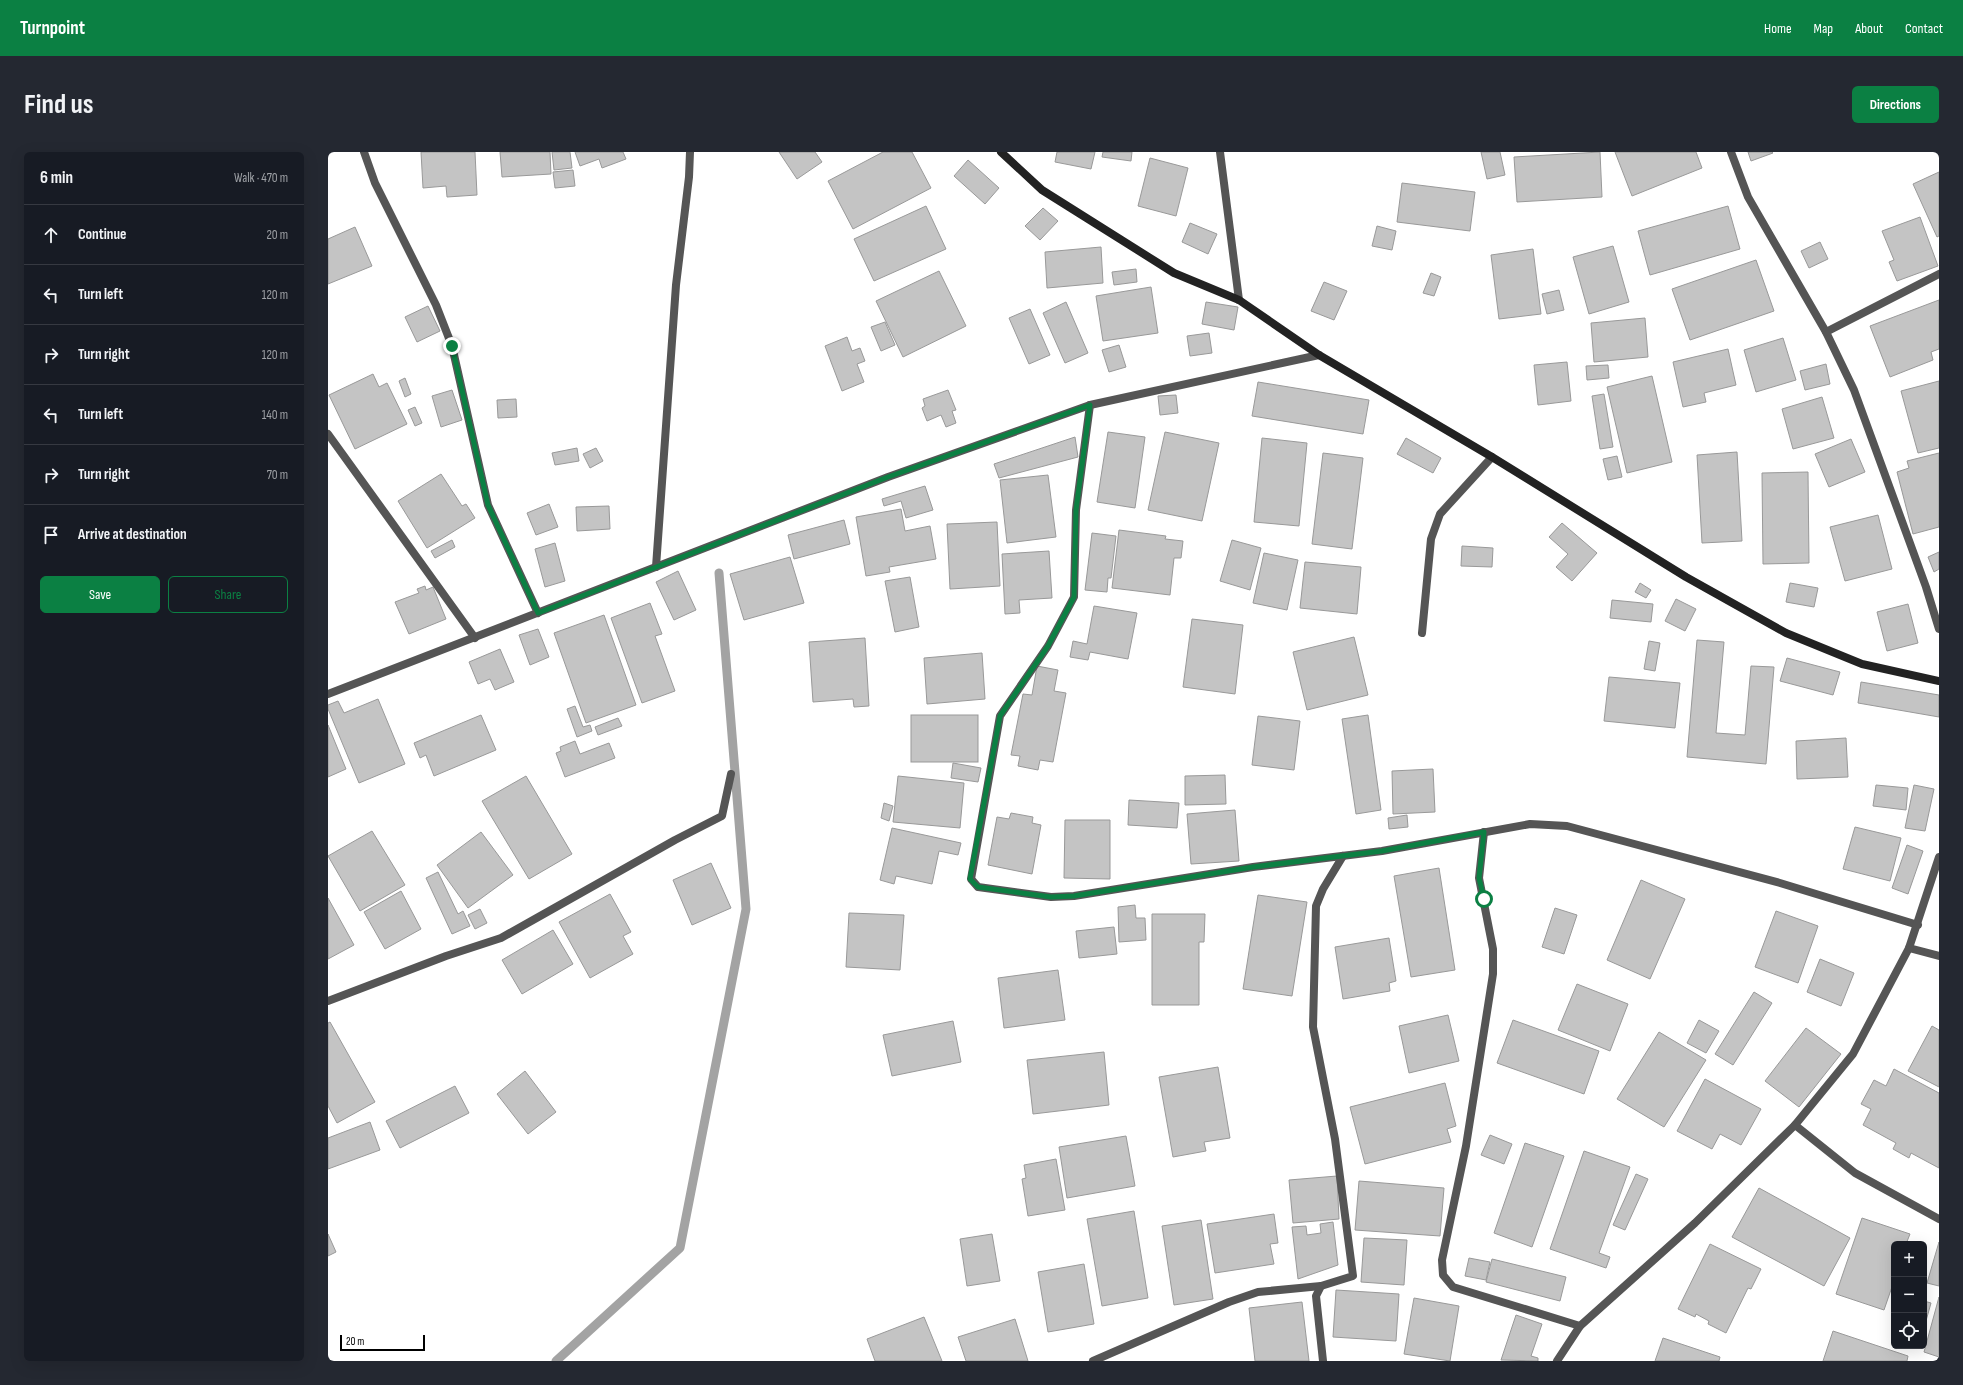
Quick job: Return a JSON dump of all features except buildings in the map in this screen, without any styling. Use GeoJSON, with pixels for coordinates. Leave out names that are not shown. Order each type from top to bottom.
{"type":"FeatureCollection","features":[{"type":"Feature","properties":{"kind":"street"},"geometry":{"type":"LineString","coordinates":[[364,152],[374,183],[436,305],[452,346],[488,505],[538,613]]}},
{"type":"Feature","properties":{"kind":"street"},"geometry":{"type":"LineString","coordinates":[[656,567],[676,285],[689,177],[690,152]]}},
{"type":"Feature","properties":{"kind":"street"},"geometry":{"type":"LineString","coordinates":[[1001,152],[1042,190],[1174,273],[1239,300],[1319,355],[1492,457],[1686,577],[1786,633],[1862,664],[1939,681]]}},
{"type":"Feature","properties":{"kind":"street"},"geometry":{"type":"LineString","coordinates":[[1220,152],[1239,300]]}},
{"type":"Feature","properties":{"kind":"street"},"geometry":{"type":"LineString","coordinates":[[1731,152],[1748,197],[1826,332],[1854,390],[1926,587],[1939,629]]}},
{"type":"Feature","properties":{"kind":"street"},"geometry":{"type":"LineString","coordinates":[[1826,332],[1939,274]]}},
{"type":"Feature","properties":{"kind":"street"},"geometry":{"type":"LineString","coordinates":[[328,694],[888,477],[1090,405],[1319,355]]}},
{"type":"Feature","properties":{"kind":"street"},"geometry":{"type":"LineString","coordinates":[[1090,405],[1076,510],[1074,597],[1048,646],[1000,716],[970,879],[978,887],[1051,897],[1074,896],[1253,867],[1382,851],[1530,824],[1567,826],[1780,883],[1918,925]]}},
{"type":"Feature","properties":{"kind":"street"},"geometry":{"type":"LineString","coordinates":[[328,434],[475,638]]}},
{"type":"Feature","properties":{"kind":"street"},"geometry":{"type":"LineString","coordinates":[[1422,633],[1431,539],[1440,514],[1492,457]]}},
{"type":"Feature","properties":{"kind":"street"},"geometry":{"type":"LineString","coordinates":[[328,1000],[446,956],[500,938],[675,840],[722,816],[731,774]]}},
{"type":"Feature","properties":{"kind":"street"},"geometry":{"type":"LineString","coordinates":[[1484,832],[1479,878],[1493,949],[1493,974],[1466,1146],[1442,1260],[1443,1275],[1453,1287],[1580,1326]]}},
{"type":"Feature","properties":{"kind":"street"},"geometry":{"type":"LineString","coordinates":[[1093,1361],[1229,1302],[1258,1292],[1321,1286],[1352,1276],[1336,1139],[1313,1027],[1316,906],[1323,889],[1343,856]]}},
{"type":"Feature","properties":{"kind":"street"},"geometry":{"type":"LineString","coordinates":[[1557,1361],[1580,1326],[1695,1223],[1795,1125],[1853,1054],[1909,948],[1918,925],[1939,857]]}},
{"type":"Feature","properties":{"kind":"street"},"geometry":{"type":"LineString","coordinates":[[1909,948],[1939,956]]}},
{"type":"Feature","properties":{"kind":"street"},"geometry":{"type":"LineString","coordinates":[[1795,1125],[1855,1173],[1939,1219]]}},
{"type":"Feature","properties":{"kind":"street"},"geometry":{"type":"LineString","coordinates":[[1321,1286],[1316,1296],[1323,1361]]}},
{"type":"Feature","properties":{"kind":"waterway"},"geometry":{"type":"LineString","coordinates":[[556,1361],[680,1248],[746,909],[719,573]]}},
{"type":"Feature","properties":{"kind":"route"},"geometry":{"type":"LineString","coordinates":[[452,346],[488,505],[538,613],[888,477],[1090,405],[1076,510],[1074,597],[1048,646],[1000,716],[970,879],[978,887],[1051,897],[1074,896],[1253,867],[1382,851],[1484,832],[1479,878],[1484,899]]}}]}
